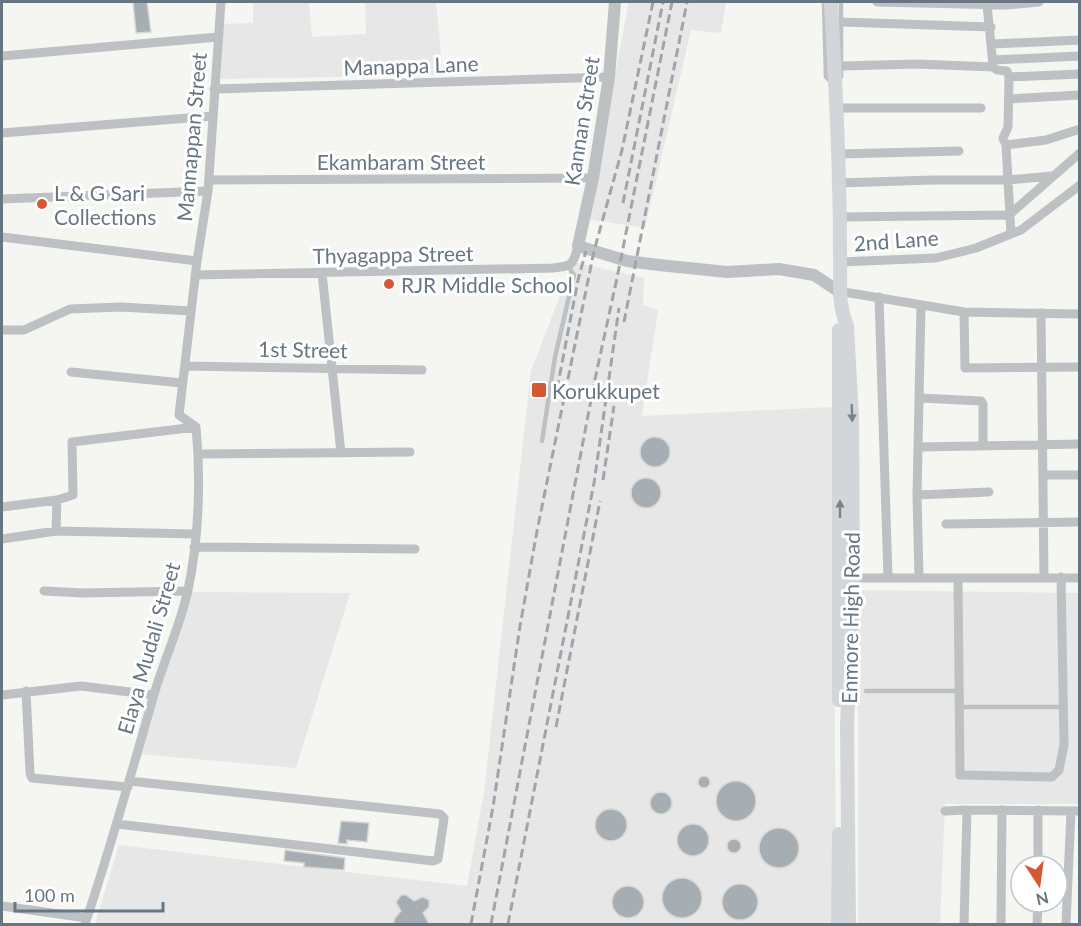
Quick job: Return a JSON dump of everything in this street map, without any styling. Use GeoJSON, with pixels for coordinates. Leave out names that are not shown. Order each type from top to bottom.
{"type":"FeatureCollection","features":[{"type":"Feature","properties":{"kind":"main road","name":"Enmore High Road"},"geometry":{"type":"LineString","coordinates":[[831,2],[837,75],[840,217],[838,291],[842,313],[839,323],[846,578],[849,924]]}},
{"type":"Feature","properties":{"kind":"main road","name":"Enmore High Road"},"geometry":{"type":"LineString","coordinates":[[838,924],[846,578]]}},
{"type":"Feature","properties":{"kind":"street","name":"Mannappan Street"},"geometry":{"type":"LineString","coordinates":[[195,275],[208,191],[221,2]]}},
{"type":"Feature","properties":{"kind":"street","name":"Kannan Street"},"geometry":{"type":"LineString","coordinates":[[578,246],[609,78],[615,2]]}},
{"type":"Feature","properties":{"kind":"street"},"geometry":{"type":"LineString","coordinates":[[878,2],[987,4],[1039,2]]}},
{"type":"Feature","properties":{"kind":"street"},"geometry":{"type":"LineString","coordinates":[[987,4],[993,63],[997,70],[1007,71],[1009,77],[1008,128],[1003,138],[1006,145],[1011,234]]}},
{"type":"Feature","properties":{"kind":"street"},"geometry":{"type":"LineString","coordinates":[[841,22],[991,27]]}},
{"type":"Feature","properties":{"kind":"street"},"geometry":{"type":"LineString","coordinates":[[2,56],[218,37]]}},
{"type":"Feature","properties":{"kind":"street"},"geometry":{"type":"LineString","coordinates":[[992,44],[1080,40]]}},
{"type":"Feature","properties":{"kind":"street"},"geometry":{"type":"LineString","coordinates":[[837,75],[917,64],[993,63],[1080,56]]}},
{"type":"Feature","properties":{"kind":"street"},"geometry":{"type":"LineString","coordinates":[[1009,77],[1080,74]]}},
{"type":"Feature","properties":{"kind":"street","name":"Manappa Lane"},"geometry":{"type":"LineString","coordinates":[[214,89],[609,78]]}},
{"type":"Feature","properties":{"kind":"street"},"geometry":{"type":"LineString","coordinates":[[1009,99],[1080,94]]}},
{"type":"Feature","properties":{"kind":"street"},"geometry":{"type":"LineString","coordinates":[[837,108],[981,108]]}},
{"type":"Feature","properties":{"kind":"street"},"geometry":{"type":"LineString","coordinates":[[2,134],[213,116]]}},
{"type":"Feature","properties":{"kind":"street"},"geometry":{"type":"LineString","coordinates":[[1006,145],[1046,140],[1080,129]]}},
{"type":"Feature","properties":{"kind":"street"},"geometry":{"type":"LineString","coordinates":[[838,154],[959,151]]}},
{"type":"Feature","properties":{"kind":"street"},"geometry":{"type":"LineString","coordinates":[[840,217],[1009,215],[1080,153]]}},
{"type":"Feature","properties":{"kind":"street"},"geometry":{"type":"LineString","coordinates":[[839,183],[1008,180],[1053,176]]}},
{"type":"Feature","properties":{"kind":"street","name":"Ekambaram Street"},"geometry":{"type":"LineString","coordinates":[[209,180],[592,178]]}},
{"type":"Feature","properties":{"kind":"street","name":"2nd Lane"},"geometry":{"type":"LineString","coordinates":[[840,262],[936,258],[976,248],[1021,230],[1080,185]]}},
{"type":"Feature","properties":{"kind":"street"},"geometry":{"type":"LineString","coordinates":[[2,199],[208,191]]}},
{"type":"Feature","properties":{"kind":"street"},"geometry":{"type":"LineString","coordinates":[[2,237],[197,261]]}},
{"type":"Feature","properties":{"kind":"street"},"geometry":{"type":"LineString","coordinates":[[568,266],[573,263],[578,246],[627,261],[659,265],[727,272],[779,269],[814,275],[838,291],[964,312],[1080,314]]}},
{"type":"Feature","properties":{"kind":"street","name":"Thyagappa Street"},"geometry":{"type":"LineString","coordinates":[[195,275],[568,266]]}},
{"type":"Feature","properties":{"kind":"street"},"geometry":{"type":"LineString","coordinates":[[322,273],[341,453]]}},
{"type":"Feature","properties":{"kind":"street","name":"Elaya Mudali Street"},"geometry":{"type":"LineString","coordinates":[[86,921],[188,591],[195,534],[198,454],[195,427],[179,415],[195,275]]}},
{"type":"Feature","properties":{"kind":"street"},"geometry":{"type":"LineString","coordinates":[[879,297],[888,577]]}},
{"type":"Feature","properties":{"kind":"street"},"geometry":{"type":"LineString","coordinates":[[919,577],[917,495],[921,306]]}},
{"type":"Feature","properties":{"kind":"street"},"geometry":{"type":"LineString","coordinates":[[2,330],[24,330],[70,309],[122,307],[191,311]]}},
{"type":"Feature","properties":{"kind":"street"},"geometry":{"type":"LineString","coordinates":[[964,312],[965,368],[1080,367]]}},
{"type":"Feature","properties":{"kind":"street"},"geometry":{"type":"LineString","coordinates":[[1041,313],[1044,578]]}},
{"type":"Feature","properties":{"kind":"street","name":"1st Street"},"geometry":{"type":"LineString","coordinates":[[184,366],[422,370]]}},
{"type":"Feature","properties":{"kind":"street"},"geometry":{"type":"LineString","coordinates":[[71,372],[182,384]]}},
{"type":"Feature","properties":{"kind":"street"},"geometry":{"type":"LineString","coordinates":[[920,398],[981,401],[983,404],[983,446]]}},
{"type":"Feature","properties":{"kind":"street"},"geometry":{"type":"LineString","coordinates":[[2,507],[57,500],[73,495],[72,442],[195,427]]}},
{"type":"Feature","properties":{"kind":"street"},"geometry":{"type":"LineString","coordinates":[[918,447],[1080,444]]}},
{"type":"Feature","properties":{"kind":"street"},"geometry":{"type":"LineString","coordinates":[[198,454],[410,452]]}},
{"type":"Feature","properties":{"kind":"street"},"geometry":{"type":"LineString","coordinates":[[1043,475],[1080,475]]}},
{"type":"Feature","properties":{"kind":"street"},"geometry":{"type":"LineString","coordinates":[[917,495],[989,492]]}},
{"type":"Feature","properties":{"kind":"street"},"geometry":{"type":"LineString","coordinates":[[56,531],[57,500]]}},
{"type":"Feature","properties":{"kind":"street"},"geometry":{"type":"LineString","coordinates":[[946,524],[1080,522]]}},
{"type":"Feature","properties":{"kind":"street"},"geometry":{"type":"LineString","coordinates":[[2,539],[56,531],[195,534]]}},
{"type":"Feature","properties":{"kind":"street"},"geometry":{"type":"LineString","coordinates":[[194,547],[415,549]]}},
{"type":"Feature","properties":{"kind":"street"},"geometry":{"type":"LineString","coordinates":[[958,578],[960,775],[1052,777],[1059,770],[1064,745],[1061,577]]}},
{"type":"Feature","properties":{"kind":"street"},"geometry":{"type":"LineString","coordinates":[[846,578],[1080,578]]}},
{"type":"Feature","properties":{"kind":"street"},"geometry":{"type":"LineString","coordinates":[[44,591],[83,593],[188,591]]}},
{"type":"Feature","properties":{"kind":"street"},"geometry":{"type":"LineString","coordinates":[[2,695],[81,686],[154,695]]}},
{"type":"Feature","properties":{"kind":"street"},"geometry":{"type":"LineString","coordinates":[[26,691],[32,778],[128,784],[440,814],[444,818],[438,859],[433,861],[117,824]]}},
{"type":"Feature","properties":{"kind":"street"},"geometry":{"type":"LineString","coordinates":[[964,924],[967,810]]}},
{"type":"Feature","properties":{"kind":"street"},"geometry":{"type":"LineString","coordinates":[[1001,924],[1002,810]]}},
{"type":"Feature","properties":{"kind":"street"},"geometry":{"type":"LineString","coordinates":[[1038,810],[1038,854]]}},
{"type":"Feature","properties":{"kind":"street"},"geometry":{"type":"LineString","coordinates":[[945,811],[1075,811],[1066,924]]}},
{"type":"Feature","properties":{"kind":"street"},"geometry":{"type":"LineString","coordinates":[[2,906],[86,921]]}},
{"type":"Feature","properties":{"kind":"lane"},"geometry":{"type":"LineString","coordinates":[[824,2],[826,77],[837,75],[841,2]]}},
{"type":"Feature","properties":{"kind":"lane"},"geometry":{"type":"LineString","coordinates":[[542,441],[555,357],[574,275],[568,266]]}},
{"type":"Feature","properties":{"kind":"lane"},"geometry":{"type":"LineString","coordinates":[[866,691],[959,691]]}},
{"type":"Feature","properties":{"kind":"lane"},"geometry":{"type":"LineString","coordinates":[[959,707],[1064,707]]}},
{"type":"Feature","properties":{"kind":"shaded area"},"geometry":{"type":"Polygon","coordinates":[[[253,2],[309,2],[312,37],[366,34],[365,2],[436,2],[443,75],[221,79],[223,24],[253,23],[253,2]]]}},
{"type":"Feature","properties":{"kind":"shaded area"},"geometry":{"type":"Polygon","coordinates":[[[629,2],[726,2],[721,33],[691,30],[645,228],[587,219],[629,2]]]}},
{"type":"Feature","properties":{"kind":"shaded area"},"geometry":{"type":"Polygon","coordinates":[[[573,262],[644,278],[643,305],[658,310],[642,416],[833,407],[836,924],[95,924],[119,845],[467,886],[484,792],[531,371],[573,262]]]}},
{"type":"Feature","properties":{"kind":"shaded area"},"geometry":{"type":"Polygon","coordinates":[[[858,590],[1079,593],[1079,804],[945,804],[940,924],[858,924],[858,590]]]}},
{"type":"Feature","properties":{"kind":"shaded area"},"geometry":{"type":"Polygon","coordinates":[[[190,592],[350,593],[296,768],[139,754],[190,592]]]}},
{"type":"Feature","properties":{"kind":"building"},"geometry":{"type":"Polygon","coordinates":[[[133,2],[147,2],[151,32],[136,33],[133,2]]]}},
{"type":"Feature","properties":{"kind":"building"},"geometry":{"type":"Polygon","coordinates":[[[655,437],[661,438],[669,446],[669,458],[661,466],[655,467],[649,466],[641,458],[640,452],[641,446],[649,438],[655,437]]]}},
{"type":"Feature","properties":{"kind":"building"},"geometry":{"type":"Polygon","coordinates":[[[646,478],[652,479],[660,487],[660,499],[652,507],[646,508],[640,507],[632,499],[631,493],[632,487],[640,479],[646,478]]]}},
{"type":"Feature","properties":{"kind":"building"},"geometry":{"type":"Polygon","coordinates":[[[706,776],[710,782],[706,788],[702,788],[698,780],[706,776]]]}},
{"type":"Feature","properties":{"kind":"building"},"geometry":{"type":"Polygon","coordinates":[[[736,781],[744,782],[750,787],[755,793],[755,809],[750,815],[744,820],[736,821],[728,820],[722,815],[717,809],[716,801],[717,793],[722,787],[728,782],[736,781]]]}},
{"type":"Feature","properties":{"kind":"building"},"geometry":{"type":"Polygon","coordinates":[[[661,792],[669,795],[672,803],[669,811],[661,814],[653,811],[650,803],[653,795],[661,792]]]}},
{"type":"Feature","properties":{"kind":"building"},"geometry":{"type":"Polygon","coordinates":[[[611,809],[622,814],[627,825],[622,836],[611,841],[600,836],[595,825],[600,814],[611,809]]]}},
{"type":"Feature","properties":{"kind":"building"},"geometry":{"type":"Polygon","coordinates":[[[341,821],[369,823],[367,842],[347,840],[347,844],[338,843],[341,821]]]}},
{"type":"Feature","properties":{"kind":"building"},"geometry":{"type":"Polygon","coordinates":[[[693,824],[704,829],[709,840],[704,851],[693,856],[682,851],[677,840],[682,829],[693,824]]]}},
{"type":"Feature","properties":{"kind":"building"},"geometry":{"type":"Polygon","coordinates":[[[779,828],[793,834],[799,848],[793,862],[779,868],[765,862],[759,848],[765,834],[779,828]]]}},
{"type":"Feature","properties":{"kind":"building"},"geometry":{"type":"Polygon","coordinates":[[[734,839],[739,841],[741,846],[739,851],[734,853],[729,851],[727,846],[729,841],[734,839]]]}},
{"type":"Feature","properties":{"kind":"building"},"geometry":{"type":"Polygon","coordinates":[[[285,850],[345,858],[344,870],[304,867],[304,863],[284,861],[285,850]]]}},
{"type":"Feature","properties":{"kind":"building"},"geometry":{"type":"Polygon","coordinates":[[[682,878],[696,884],[702,898],[696,912],[682,918],[668,912],[662,898],[668,884],[682,878]]]}},
{"type":"Feature","properties":{"kind":"building"},"geometry":{"type":"Polygon","coordinates":[[[740,884],[753,889],[758,902],[753,915],[740,920],[727,915],[722,902],[727,889],[740,884]]]}},
{"type":"Feature","properties":{"kind":"building"},"geometry":{"type":"Polygon","coordinates":[[[628,886],[640,890],[644,902],[640,914],[628,918],[616,914],[612,902],[616,890],[628,886]]]}},
{"type":"Feature","properties":{"kind":"building"},"geometry":{"type":"Polygon","coordinates":[[[401,895],[406,895],[414,901],[423,897],[429,900],[429,907],[423,913],[429,924],[393,924],[401,911],[396,902],[401,895]]]}},
{"type":"Feature","properties":{"kind":"railway"},"geometry":{"type":"LineString","coordinates":[[471,924],[493,807],[520,626],[537,531],[594,251],[622,150],[653,2]]}},
{"type":"Feature","properties":{"kind":"railway"},"geometry":{"type":"LineString","coordinates":[[623,203],[663,2]]}},
{"type":"Feature","properties":{"kind":"railway"},"geometry":{"type":"LineString","coordinates":[[491,924],[595,379],[672,2]]}},
{"type":"Feature","properties":{"kind":"railway"},"geometry":{"type":"LineString","coordinates":[[624,322],[687,2]]}},
{"type":"Feature","properties":{"kind":"railway"},"geometry":{"type":"LineString","coordinates":[[557,389],[578,280],[586,251]]}},
{"type":"Feature","properties":{"kind":"railway"},"geometry":{"type":"LineString","coordinates":[[508,924],[594,483],[619,308]]}},
{"type":"Feature","properties":{"kind":"railway"},"geometry":{"type":"LineString","coordinates":[[603,480],[614,406]]}},
{"type":"Feature","properties":{"kind":"railway"},"geometry":{"type":"LineString","coordinates":[[556,727],[600,501]]}},
{"type":"Feature","properties":{"kind":"place","name":"L & G Sari Collections"},"geometry":{"type":"Point","coordinates":[42,204]}},
{"type":"Feature","properties":{"kind":"place","name":"RJR Middle School"},"geometry":{"type":"Point","coordinates":[389,284]}},
{"type":"Feature","properties":{"kind":"place","name":"Korukkupet"},"geometry":{"type":"Point","coordinates":[539,390]}}]}
